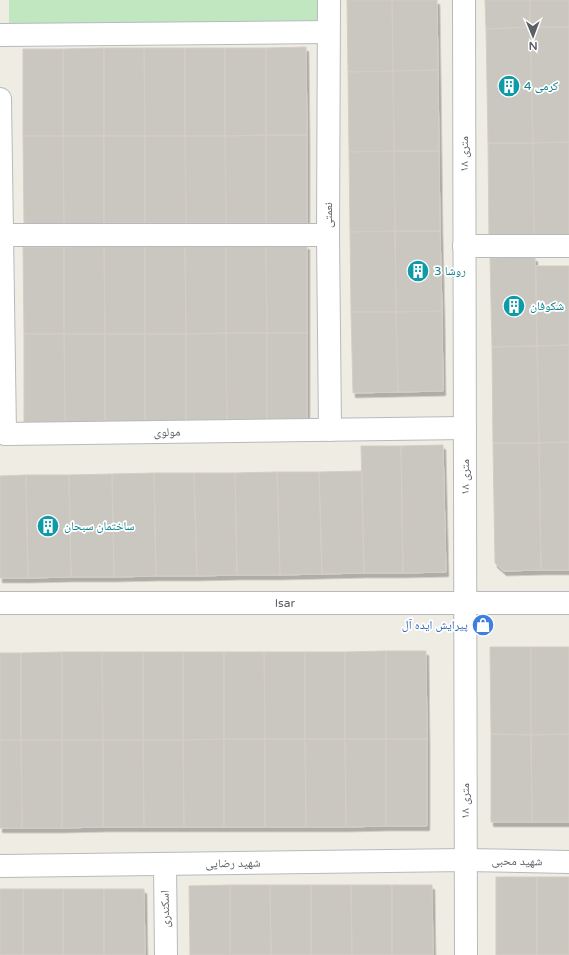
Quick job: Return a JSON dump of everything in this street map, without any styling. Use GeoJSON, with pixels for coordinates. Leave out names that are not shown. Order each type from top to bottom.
{"type":"FeatureCollection","features":[{"type":"Feature","properties":{"kind":"street","name":"نعمتی"},"geometry":{"type":"LineString","coordinates":[[329,0],[328,235],[330,430]]}},
{"type":"Feature","properties":{"kind":"street","name":"۱۸ متری"},"geometry":{"type":"LineString","coordinates":[[464,0],[466,955]]}},
{"type":"Feature","properties":{"kind":"street"},"geometry":{"type":"LineString","coordinates":[[0,35],[328,32]]}},
{"type":"Feature","properties":{"kind":"street"},"geometry":{"type":"LineString","coordinates":[[0,99],[1,235],[328,235]]}},
{"type":"Feature","properties":{"kind":"street","name":"مولوی"},"geometry":{"type":"LineString","coordinates":[[1,235],[5,434],[465,428]]}},
{"type":"Feature","properties":{"kind":"street"},"geometry":{"type":"LineString","coordinates":[[464,246],[569,246]]}},
{"type":"Feature","properties":{"kind":"street","name":"Isar"},"geometry":{"type":"LineString","coordinates":[[0,603],[569,603]]}},
{"type":"Feature","properties":{"kind":"street","name":"شهید محبی"},"geometry":{"type":"LineString","coordinates":[[465,860],[569,862]]}},
{"type":"Feature","properties":{"kind":"street","name":"شهید رضایی"},"geometry":{"type":"LineString","coordinates":[[0,866],[465,860]]}},
{"type":"Feature","properties":{"kind":"street","name":"اسکندری"},"geometry":{"type":"LineString","coordinates":[[165,864],[166,955]]}},
{"type":"Feature","properties":{"kind":"green space"},"geometry":{"type":"Polygon","coordinates":[[[9,0],[324,0],[324,27],[9,30],[9,0]]]}},
{"type":"Feature","properties":{"kind":"building"},"geometry":{"type":"Polygon","coordinates":[[[347,0],[392,0],[393,71],[348,72],[347,0]]]}},
{"type":"Feature","properties":{"kind":"building"},"geometry":{"type":"Polygon","coordinates":[[[392,0],[437,0],[438,70],[393,71],[392,0]]]}},
{"type":"Feature","properties":{"kind":"building"},"geometry":{"type":"Polygon","coordinates":[[[485,0],[530,0],[530,27],[486,29],[485,0]]]}},
{"type":"Feature","properties":{"kind":"building"},"geometry":{"type":"Polygon","coordinates":[[[530,0],[569,0],[569,27],[530,27],[530,0]]]}},
{"type":"Feature","properties":{"kind":"building"},"geometry":{"type":"Polygon","coordinates":[[[530,27],[569,27],[569,142],[533,143],[530,27]]]}},
{"type":"Feature","properties":{"kind":"building","name":"کرمی 4"},"geometry":{"type":"Polygon","coordinates":[[[530,27],[533,143],[488,143],[486,29],[530,27]]]}},
{"type":"Feature","properties":{"kind":"building"},"geometry":{"type":"Polygon","coordinates":[[[306,47],[307,135],[266,135],[266,48],[306,47]]]}},
{"type":"Feature","properties":{"kind":"building"},"geometry":{"type":"Polygon","coordinates":[[[104,48],[104,136],[63,136],[63,49],[104,48]]]}},
{"type":"Feature","properties":{"kind":"building"},"geometry":{"type":"Polygon","coordinates":[[[104,48],[144,48],[145,136],[104,136],[104,48]]]}},
{"type":"Feature","properties":{"kind":"building"},"geometry":{"type":"Polygon","coordinates":[[[144,48],[185,48],[185,136],[145,136],[144,48]]]}},
{"type":"Feature","properties":{"kind":"building"},"geometry":{"type":"Polygon","coordinates":[[[185,48],[225,48],[225,136],[185,136],[185,48]]]}},
{"type":"Feature","properties":{"kind":"building"},"geometry":{"type":"Polygon","coordinates":[[[225,48],[266,48],[266,135],[225,136],[225,48]]]}},
{"type":"Feature","properties":{"kind":"building"},"geometry":{"type":"Polygon","coordinates":[[[23,49],[63,49],[63,136],[23,136],[23,49]]]}},
{"type":"Feature","properties":{"kind":"building"},"geometry":{"type":"Polygon","coordinates":[[[438,70],[439,151],[394,151],[393,71],[438,70]]]}},
{"type":"Feature","properties":{"kind":"building"},"geometry":{"type":"Polygon","coordinates":[[[393,71],[394,151],[349,152],[348,72],[393,71]]]}},
{"type":"Feature","properties":{"kind":"building"},"geometry":{"type":"Polygon","coordinates":[[[266,135],[266,223],[226,223],[225,136],[266,135]]]}},
{"type":"Feature","properties":{"kind":"building"},"geometry":{"type":"Polygon","coordinates":[[[266,135],[307,135],[307,223],[266,223],[266,135]]]}},
{"type":"Feature","properties":{"kind":"building"},"geometry":{"type":"Polygon","coordinates":[[[23,136],[63,136],[64,224],[24,224],[23,136]]]}},
{"type":"Feature","properties":{"kind":"building"},"geometry":{"type":"Polygon","coordinates":[[[63,136],[104,136],[104,223],[64,224],[63,136]]]}},
{"type":"Feature","properties":{"kind":"building"},"geometry":{"type":"Polygon","coordinates":[[[104,136],[145,136],[145,223],[104,223],[104,136]]]}},
{"type":"Feature","properties":{"kind":"building"},"geometry":{"type":"Polygon","coordinates":[[[145,136],[185,136],[186,223],[145,223],[145,136]]]}},
{"type":"Feature","properties":{"kind":"building"},"geometry":{"type":"Polygon","coordinates":[[[185,136],[225,136],[226,223],[186,223],[185,136]]]}},
{"type":"Feature","properties":{"kind":"building"},"geometry":{"type":"Polygon","coordinates":[[[569,142],[569,240],[534,241],[533,143],[569,142]]]}},
{"type":"Feature","properties":{"kind":"building"},"geometry":{"type":"Polygon","coordinates":[[[488,143],[533,143],[534,241],[489,242],[488,143]]]}},
{"type":"Feature","properties":{"kind":"building"},"geometry":{"type":"Polygon","coordinates":[[[394,151],[439,151],[440,231],[395,231],[394,151]]]}},
{"type":"Feature","properties":{"kind":"building"},"geometry":{"type":"Polygon","coordinates":[[[394,151],[395,231],[350,232],[349,152],[394,151]]]}},
{"type":"Feature","properties":{"kind":"building","name":"روشا 3"},"geometry":{"type":"Polygon","coordinates":[[[395,231],[440,231],[442,311],[396,312],[395,231]]]}},
{"type":"Feature","properties":{"kind":"building"},"geometry":{"type":"Polygon","coordinates":[[[395,231],[396,312],[351,312],[350,232],[395,231]]]}},
{"type":"Feature","properties":{"kind":"building"},"geometry":{"type":"Polygon","coordinates":[[[307,245],[307,333],[267,333],[266,246],[307,245]]]}},
{"type":"Feature","properties":{"kind":"building"},"geometry":{"type":"Polygon","coordinates":[[[104,246],[105,334],[64,334],[64,247],[104,246]]]}},
{"type":"Feature","properties":{"kind":"building"},"geometry":{"type":"Polygon","coordinates":[[[104,246],[145,246],[145,334],[105,334],[104,246]]]}},
{"type":"Feature","properties":{"kind":"building"},"geometry":{"type":"Polygon","coordinates":[[[145,246],[185,246],[186,334],[145,334],[145,246]]]}},
{"type":"Feature","properties":{"kind":"building"},"geometry":{"type":"Polygon","coordinates":[[[185,246],[226,246],[226,333],[186,334],[185,246]]]}},
{"type":"Feature","properties":{"kind":"building"},"geometry":{"type":"Polygon","coordinates":[[[226,246],[266,246],[267,333],[226,333],[226,246]]]}},
{"type":"Feature","properties":{"kind":"building"},"geometry":{"type":"Polygon","coordinates":[[[23,247],[64,247],[64,334],[24,334],[23,247]]]}},
{"type":"Feature","properties":{"kind":"building","name":"شکوفان"},"geometry":{"type":"Polygon","coordinates":[[[535,257],[537,346],[492,347],[490,258],[535,257]]]}},
{"type":"Feature","properties":{"kind":"building"},"geometry":{"type":"Polygon","coordinates":[[[536,266],[569,266],[569,345],[537,346],[536,266]]]}},
{"type":"Feature","properties":{"kind":"building"},"geometry":{"type":"Polygon","coordinates":[[[442,311],[443,391],[398,392],[396,312],[442,311]]]}},
{"type":"Feature","properties":{"kind":"building"},"geometry":{"type":"Polygon","coordinates":[[[351,312],[396,312],[398,392],[353,393],[351,312]]]}},
{"type":"Feature","properties":{"kind":"building"},"geometry":{"type":"Polygon","coordinates":[[[226,333],[267,333],[267,421],[227,421],[226,333]]]}},
{"type":"Feature","properties":{"kind":"building"},"geometry":{"type":"Polygon","coordinates":[[[226,333],[227,421],[186,421],[186,334],[226,333]]]}},
{"type":"Feature","properties":{"kind":"building"},"geometry":{"type":"Polygon","coordinates":[[[267,333],[307,333],[307,421],[267,421],[267,333]]]}},
{"type":"Feature","properties":{"kind":"building"},"geometry":{"type":"Polygon","coordinates":[[[24,334],[64,334],[65,422],[24,422],[24,334]]]}},
{"type":"Feature","properties":{"kind":"building"},"geometry":{"type":"Polygon","coordinates":[[[64,334],[105,334],[105,421],[65,422],[64,334]]]}},
{"type":"Feature","properties":{"kind":"building"},"geometry":{"type":"Polygon","coordinates":[[[105,334],[145,334],[145,422],[105,421],[105,334]]]}},
{"type":"Feature","properties":{"kind":"building"},"geometry":{"type":"Polygon","coordinates":[[[145,334],[186,334],[186,421],[145,422],[145,334]]]}},
{"type":"Feature","properties":{"kind":"building"},"geometry":{"type":"Polygon","coordinates":[[[569,345],[569,442],[539,443],[537,346],[569,345]]]}},
{"type":"Feature","properties":{"kind":"building"},"geometry":{"type":"Polygon","coordinates":[[[537,346],[539,443],[493,443],[492,347],[537,346]]]}},
{"type":"Feature","properties":{"kind":"building"},"geometry":{"type":"Polygon","coordinates":[[[569,442],[569,570],[541,570],[539,443],[569,442]]]}},
{"type":"Feature","properties":{"kind":"building"},"geometry":{"type":"Polygon","coordinates":[[[493,443],[539,443],[541,570],[504,571],[495,563],[493,443]]]}},
{"type":"Feature","properties":{"kind":"building"},"geometry":{"type":"Polygon","coordinates":[[[443,445],[446,572],[403,573],[401,446],[443,445]]]}},
{"type":"Feature","properties":{"kind":"building"},"geometry":{"type":"Polygon","coordinates":[[[361,446],[401,446],[403,573],[364,573],[361,446]]]}},
{"type":"Feature","properties":{"kind":"building"},"geometry":{"type":"Polygon","coordinates":[[[362,471],[364,573],[322,574],[319,472],[362,471]]]}},
{"type":"Feature","properties":{"kind":"building"},"geometry":{"type":"Polygon","coordinates":[[[277,472],[280,575],[237,575],[235,473],[277,472]]]}},
{"type":"Feature","properties":{"kind":"building"},"geometry":{"type":"Polygon","coordinates":[[[277,472],[319,472],[322,574],[280,575],[277,472]]]}},
{"type":"Feature","properties":{"kind":"building"},"geometry":{"type":"Polygon","coordinates":[[[154,473],[156,576],[114,577],[112,474],[154,473]]]}},
{"type":"Feature","properties":{"kind":"building"},"geometry":{"type":"Polygon","coordinates":[[[154,473],[194,473],[197,576],[156,576],[154,473]]]}},
{"type":"Feature","properties":{"kind":"building"},"geometry":{"type":"Polygon","coordinates":[[[194,473],[235,473],[237,575],[197,576],[194,473]]]}},
{"type":"Feature","properties":{"kind":"building"},"geometry":{"type":"Polygon","coordinates":[[[112,474],[114,577],[71,577],[69,475],[112,474]]]}},
{"type":"Feature","properties":{"kind":"building"},"geometry":{"type":"Polygon","coordinates":[[[26,475],[28,578],[0,578],[0,476],[26,475]]]}},
{"type":"Feature","properties":{"kind":"building","name":"ساختمان سبحان"},"geometry":{"type":"Polygon","coordinates":[[[26,475],[69,475],[71,577],[28,578],[26,475]]]}},
{"type":"Feature","properties":{"kind":"building"},"geometry":{"type":"Polygon","coordinates":[[[490,647],[531,647],[531,735],[491,734],[490,647]]]}},
{"type":"Feature","properties":{"kind":"building"},"geometry":{"type":"Polygon","coordinates":[[[531,647],[569,647],[569,734],[531,735],[531,647]]]}},
{"type":"Feature","properties":{"kind":"building"},"geometry":{"type":"Polygon","coordinates":[[[386,651],[426,651],[427,739],[386,739],[386,651]]]}},
{"type":"Feature","properties":{"kind":"building"},"geometry":{"type":"Polygon","coordinates":[[[386,651],[386,739],[345,739],[345,652],[386,651]]]}},
{"type":"Feature","properties":{"kind":"building"},"geometry":{"type":"Polygon","coordinates":[[[62,652],[102,652],[103,740],[62,740],[62,652]]]}},
{"type":"Feature","properties":{"kind":"building"},"geometry":{"type":"Polygon","coordinates":[[[62,652],[62,740],[21,740],[21,653],[62,652]]]}},
{"type":"Feature","properties":{"kind":"building"},"geometry":{"type":"Polygon","coordinates":[[[102,652],[143,652],[143,740],[103,740],[102,652]]]}},
{"type":"Feature","properties":{"kind":"building"},"geometry":{"type":"Polygon","coordinates":[[[143,652],[183,652],[183,740],[143,740],[143,652]]]}},
{"type":"Feature","properties":{"kind":"building"},"geometry":{"type":"Polygon","coordinates":[[[183,652],[224,652],[224,739],[183,740],[183,652]]]}},
{"type":"Feature","properties":{"kind":"building"},"geometry":{"type":"Polygon","coordinates":[[[224,652],[264,652],[265,739],[224,739],[224,652]]]}},
{"type":"Feature","properties":{"kind":"building"},"geometry":{"type":"Polygon","coordinates":[[[264,652],[305,652],[305,739],[265,739],[264,652]]]}},
{"type":"Feature","properties":{"kind":"building"},"geometry":{"type":"Polygon","coordinates":[[[305,652],[345,652],[345,739],[305,739],[305,652]]]}},
{"type":"Feature","properties":{"kind":"building"},"geometry":{"type":"Polygon","coordinates":[[[0,653],[21,653],[21,740],[0,740],[0,653]]]}},
{"type":"Feature","properties":{"kind":"building"},"geometry":{"type":"Polygon","coordinates":[[[491,734],[531,735],[532,822],[491,822],[491,734]]]}},
{"type":"Feature","properties":{"kind":"building"},"geometry":{"type":"Polygon","coordinates":[[[569,734],[569,822],[532,822],[531,735],[569,734]]]}},
{"type":"Feature","properties":{"kind":"building"},"geometry":{"type":"Polygon","coordinates":[[[224,739],[224,827],[184,827],[183,740],[224,739]]]}},
{"type":"Feature","properties":{"kind":"building"},"geometry":{"type":"Polygon","coordinates":[[[224,739],[265,739],[265,827],[224,827],[224,739]]]}},
{"type":"Feature","properties":{"kind":"building"},"geometry":{"type":"Polygon","coordinates":[[[265,739],[305,739],[306,827],[265,827],[265,739]]]}},
{"type":"Feature","properties":{"kind":"building"},"geometry":{"type":"Polygon","coordinates":[[[305,739],[345,739],[346,827],[306,827],[305,739]]]}},
{"type":"Feature","properties":{"kind":"building"},"geometry":{"type":"Polygon","coordinates":[[[345,739],[386,739],[386,826],[346,827],[345,739]]]}},
{"type":"Feature","properties":{"kind":"building"},"geometry":{"type":"Polygon","coordinates":[[[386,739],[427,739],[427,826],[386,826],[386,739]]]}},
{"type":"Feature","properties":{"kind":"building"},"geometry":{"type":"Polygon","coordinates":[[[0,740],[21,740],[22,828],[0,828],[0,740]]]}},
{"type":"Feature","properties":{"kind":"building"},"geometry":{"type":"Polygon","coordinates":[[[21,740],[62,740],[62,828],[22,828],[21,740]]]}},
{"type":"Feature","properties":{"kind":"building"},"geometry":{"type":"Polygon","coordinates":[[[62,740],[103,740],[103,827],[62,828],[62,740]]]}},
{"type":"Feature","properties":{"kind":"building"},"geometry":{"type":"Polygon","coordinates":[[[103,740],[143,740],[144,827],[103,827],[103,740]]]}},
{"type":"Feature","properties":{"kind":"building"},"geometry":{"type":"Polygon","coordinates":[[[143,740],[183,740],[184,827],[144,827],[143,740]]]}},
{"type":"Feature","properties":{"kind":"building"},"geometry":{"type":"Polygon","coordinates":[[[496,877],[537,877],[537,955],[496,955],[496,877]]]}},
{"type":"Feature","properties":{"kind":"building"},"geometry":{"type":"Polygon","coordinates":[[[537,877],[569,877],[569,955],[537,955],[537,877]]]}},
{"type":"Feature","properties":{"kind":"building"},"geometry":{"type":"Polygon","coordinates":[[[230,885],[270,885],[271,955],[230,955],[230,885]]]}},
{"type":"Feature","properties":{"kind":"building"},"geometry":{"type":"Polygon","coordinates":[[[230,885],[230,955],[190,955],[189,886],[230,885]]]}},
{"type":"Feature","properties":{"kind":"building"},"geometry":{"type":"Polygon","coordinates":[[[270,885],[311,885],[311,955],[271,955],[270,885]]]}},
{"type":"Feature","properties":{"kind":"building"},"geometry":{"type":"Polygon","coordinates":[[[311,885],[351,885],[352,955],[311,955],[311,885]]]}},
{"type":"Feature","properties":{"kind":"building"},"geometry":{"type":"Polygon","coordinates":[[[351,885],[392,885],[392,955],[352,955],[351,885]]]}},
{"type":"Feature","properties":{"kind":"building"},"geometry":{"type":"Polygon","coordinates":[[[392,885],[432,885],[433,955],[392,955],[392,885]]]}},
{"type":"Feature","properties":{"kind":"building"},"geometry":{"type":"Polygon","coordinates":[[[0,889],[23,889],[23,955],[0,955],[0,889]]]}},
{"type":"Feature","properties":{"kind":"building"},"geometry":{"type":"Polygon","coordinates":[[[23,889],[63,889],[63,955],[23,955],[23,889]]]}},
{"type":"Feature","properties":{"kind":"building"},"geometry":{"type":"Polygon","coordinates":[[[63,889],[104,889],[104,955],[63,955],[63,889]]]}},
{"type":"Feature","properties":{"kind":"building"},"geometry":{"type":"Polygon","coordinates":[[[104,889],[144,889],[145,955],[104,955],[104,889]]]}},
{"type":"Feature","properties":{"kind":"place","name":"کرمی 4"},"geometry":{"type":"Point","coordinates":[509,86]}},
{"type":"Feature","properties":{"kind":"place","name":"روشا 3"},"geometry":{"type":"Point","coordinates":[418,271]}},
{"type":"Feature","properties":{"kind":"place","name":"شکوفان"},"geometry":{"type":"Point","coordinates":[514,306]}},
{"type":"Feature","properties":{"kind":"place","name":"ساختمان سبحان"},"geometry":{"type":"Point","coordinates":[48,526]}},
{"type":"Feature","properties":{"kind":"place","name":"پیرایش ایده آل"},"geometry":{"type":"Point","coordinates":[483,625]}}]}
